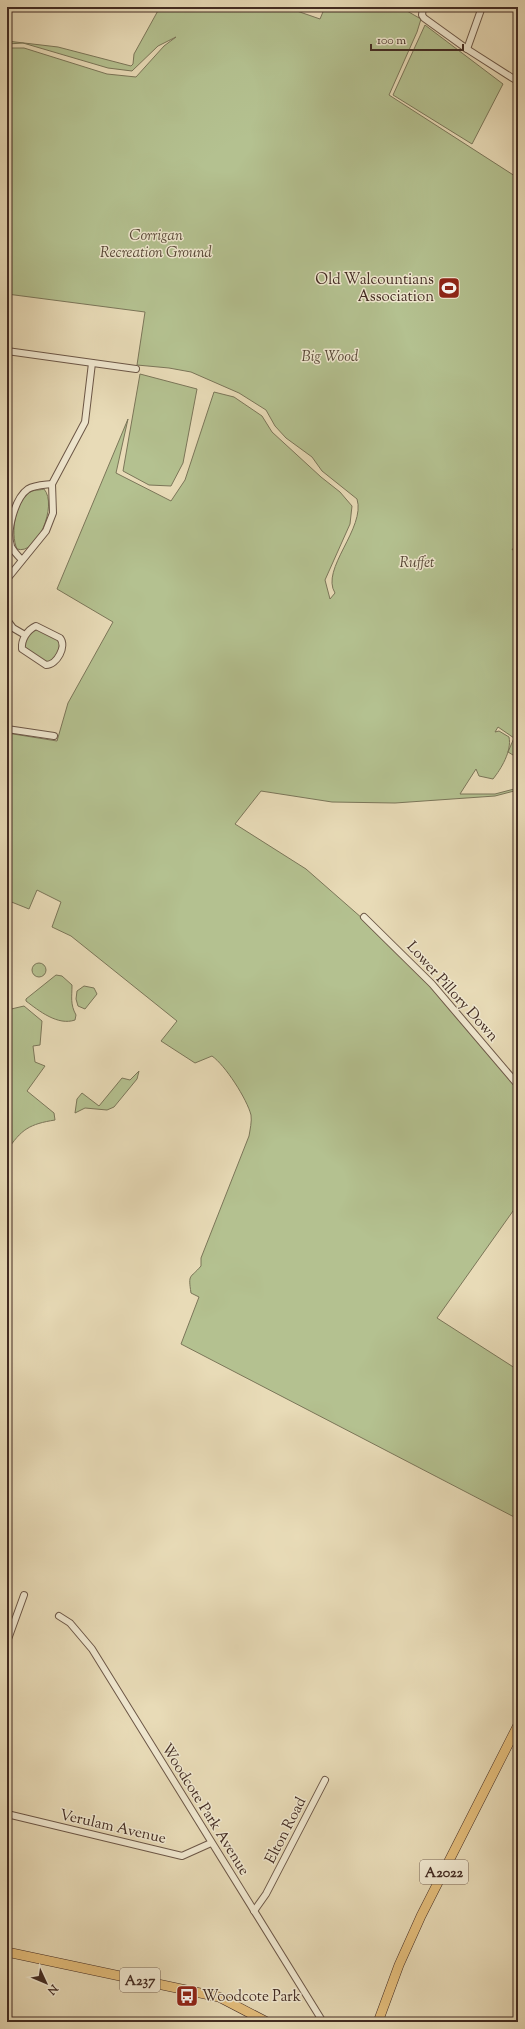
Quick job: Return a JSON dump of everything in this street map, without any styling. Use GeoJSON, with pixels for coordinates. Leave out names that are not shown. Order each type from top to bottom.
{"type":"FeatureCollection","features":[{"type":"Feature","properties":{"kind":"main road","name":"A2022"},"geometry":{"type":"LineString","coordinates":[[378,2022],[399,1965],[421,1916],[518,1725]]}},
{"type":"Feature","properties":{"kind":"main road","name":"A237"},"geometry":{"type":"LineString","coordinates":[[7,1952],[219,1997],[267,2022]]}},
{"type":"Feature","properties":{"kind":"street"},"geometry":{"type":"LineString","coordinates":[[423,7],[422,15],[424,18],[467,49],[508,75],[518,78]]}},
{"type":"Feature","properties":{"kind":"street"},"geometry":{"type":"LineString","coordinates":[[467,49],[482,7]]}},
{"type":"Feature","properties":{"kind":"street"},"geometry":{"type":"LineString","coordinates":[[7,351],[136,369]]}},
{"type":"Feature","properties":{"kind":"street"},"geometry":{"type":"LineString","coordinates":[[7,578],[46,531],[53,513],[52,484],[85,422],[92,363]]}},
{"type":"Feature","properties":{"kind":"street"},"geometry":{"type":"LineString","coordinates":[[22,560],[11,545],[10,519],[19,500],[29,488],[52,484]]}},
{"type":"Feature","properties":{"kind":"street"},"geometry":{"type":"LineString","coordinates":[[7,620],[14,628],[25,635]]}},
{"type":"Feature","properties":{"kind":"street"},"geometry":{"type":"LineString","coordinates":[[36,626],[60,638],[63,646],[54,663],[46,664],[25,652],[22,644],[25,635],[36,626]]}},
{"type":"Feature","properties":{"kind":"street"},"geometry":{"type":"LineString","coordinates":[[7,729],[54,736]]}},
{"type":"Feature","properties":{"kind":"street","name":"Lower Pillory Down"},"geometry":{"type":"LineString","coordinates":[[364,917],[432,984],[518,1085]]}},
{"type":"Feature","properties":{"kind":"street"},"geometry":{"type":"LineString","coordinates":[[7,1642],[24,1595]]}},
{"type":"Feature","properties":{"kind":"street","name":"Woodcote Park Avenue"},"geometry":{"type":"LineString","coordinates":[[59,1616],[70,1623],[92,1649],[323,2022]]}},
{"type":"Feature","properties":{"kind":"street","name":"Elton Road"},"geometry":{"type":"LineString","coordinates":[[254,1911],[266,1894],[325,1780]]}},
{"type":"Feature","properties":{"kind":"street","name":"Verulam Avenue"},"geometry":{"type":"LineString","coordinates":[[7,1814],[182,1856],[211,1843]]}},
{"type":"Feature","properties":{"kind":"green space"},"geometry":{"type":"Polygon","coordinates":[[[160,7],[297,7],[294,10],[320,19],[325,7],[400,7],[421,19],[417,32],[389,95],[518,178],[518,541],[512,550],[518,547],[518,758],[508,752],[514,738],[498,727],[495,732],[499,731],[509,737],[510,742],[502,765],[493,779],[479,776],[476,769],[460,794],[495,794],[518,788],[518,790],[495,796],[395,803],[332,802],[261,791],[235,824],[306,869],[395,947],[430,985],[518,1089],[518,1204],[437,1318],[518,1370],[518,1519],[181,1344],[199,1297],[191,1293],[190,1279],[201,1266],[201,1258],[249,1136],[251,1115],[249,1108],[229,1074],[212,1056],[195,1063],[161,1041],[177,1021],[71,936],[52,927],[61,902],[37,890],[29,909],[9,901],[7,905],[7,733],[57,741],[68,703],[113,622],[57,589],[128,419],[116,473],[171,501],[185,480],[214,392],[234,397],[262,416],[272,432],[321,477],[340,492],[352,506],[350,524],[325,580],[330,599],[335,593],[332,583],[333,572],[355,523],[358,510],[357,499],[322,471],[312,457],[286,438],[275,426],[266,410],[239,393],[191,372],[137,365],[145,312],[7,294],[7,48],[24,48],[107,74],[136,77],[164,46],[176,37],[158,46],[132,71],[108,68],[23,43],[7,44],[7,41],[58,47],[131,66],[133,64],[134,54],[160,7]]]}},
{"type":"Feature","properties":{"kind":"green space"},"geometry":{"type":"Polygon","coordinates":[[[425,25],[503,84],[472,144],[393,95],[425,25]]]}},
{"type":"Feature","properties":{"kind":"green space"},"geometry":{"type":"Polygon","coordinates":[[[140,374],[197,389],[183,463],[171,486],[149,485],[123,471],[140,374]]]}},
{"type":"Feature","properties":{"kind":"green space"},"geometry":{"type":"Polygon","coordinates":[[[44,489],[48,496],[48,506],[47,517],[43,528],[32,545],[24,549],[17,549],[15,543],[14,526],[18,509],[26,495],[32,491],[44,489]]]}},
{"type":"Feature","properties":{"kind":"green space"},"geometry":{"type":"Polygon","coordinates":[[[36,628],[59,639],[61,646],[53,661],[46,663],[24,649],[27,637],[31,631],[36,628]]]}},
{"type":"Feature","properties":{"kind":"green space"},"geometry":{"type":"Polygon","coordinates":[[[36,963],[42,963],[46,967],[46,973],[42,977],[36,977],[32,973],[32,967],[36,963]]]}},
{"type":"Feature","properties":{"kind":"green space"},"geometry":{"type":"Polygon","coordinates":[[[56,975],[62,976],[72,985],[72,1000],[76,1015],[75,1020],[62,1021],[55,1019],[43,1013],[26,1001],[26,999],[56,975]]]}},
{"type":"Feature","properties":{"kind":"green space"},"geometry":{"type":"Polygon","coordinates":[[[84,986],[94,988],[97,994],[85,1009],[78,1006],[76,999],[77,991],[84,986]]]}},
{"type":"Feature","properties":{"kind":"green space"},"geometry":{"type":"Polygon","coordinates":[[[24,1006],[42,1021],[40,1045],[33,1046],[35,1062],[45,1066],[27,1091],[54,1113],[55,1120],[39,1123],[27,1129],[17,1137],[7,1151],[7,1010],[24,1006]]]}},
{"type":"Feature","properties":{"kind":"green space"},"geometry":{"type":"Polygon","coordinates":[[[139,1071],[137,1079],[114,1107],[107,1110],[85,1108],[75,1113],[77,1099],[82,1093],[99,1106],[122,1078],[130,1080],[139,1071]]]}},
{"type":"Feature","properties":{"kind":"place","name":"Old Walcountians Association"},"geometry":{"type":"Point","coordinates":[449,288]}},
{"type":"Feature","properties":{"kind":"place","name":"Woodcote Park"},"geometry":{"type":"Point","coordinates":[187,1996]}},
{"type":"Feature","properties":{"kind":"park label","name":"Corrigan Recreation Ground"},"geometry":{"type":"Point","coordinates":[156,244]}},
{"type":"Feature","properties":{"kind":"park label","name":"Big Wood"},"geometry":{"type":"Point","coordinates":[330,356]}},
{"type":"Feature","properties":{"kind":"park label","name":"Ruffet"},"geometry":{"type":"Point","coordinates":[417,562]}}]}
